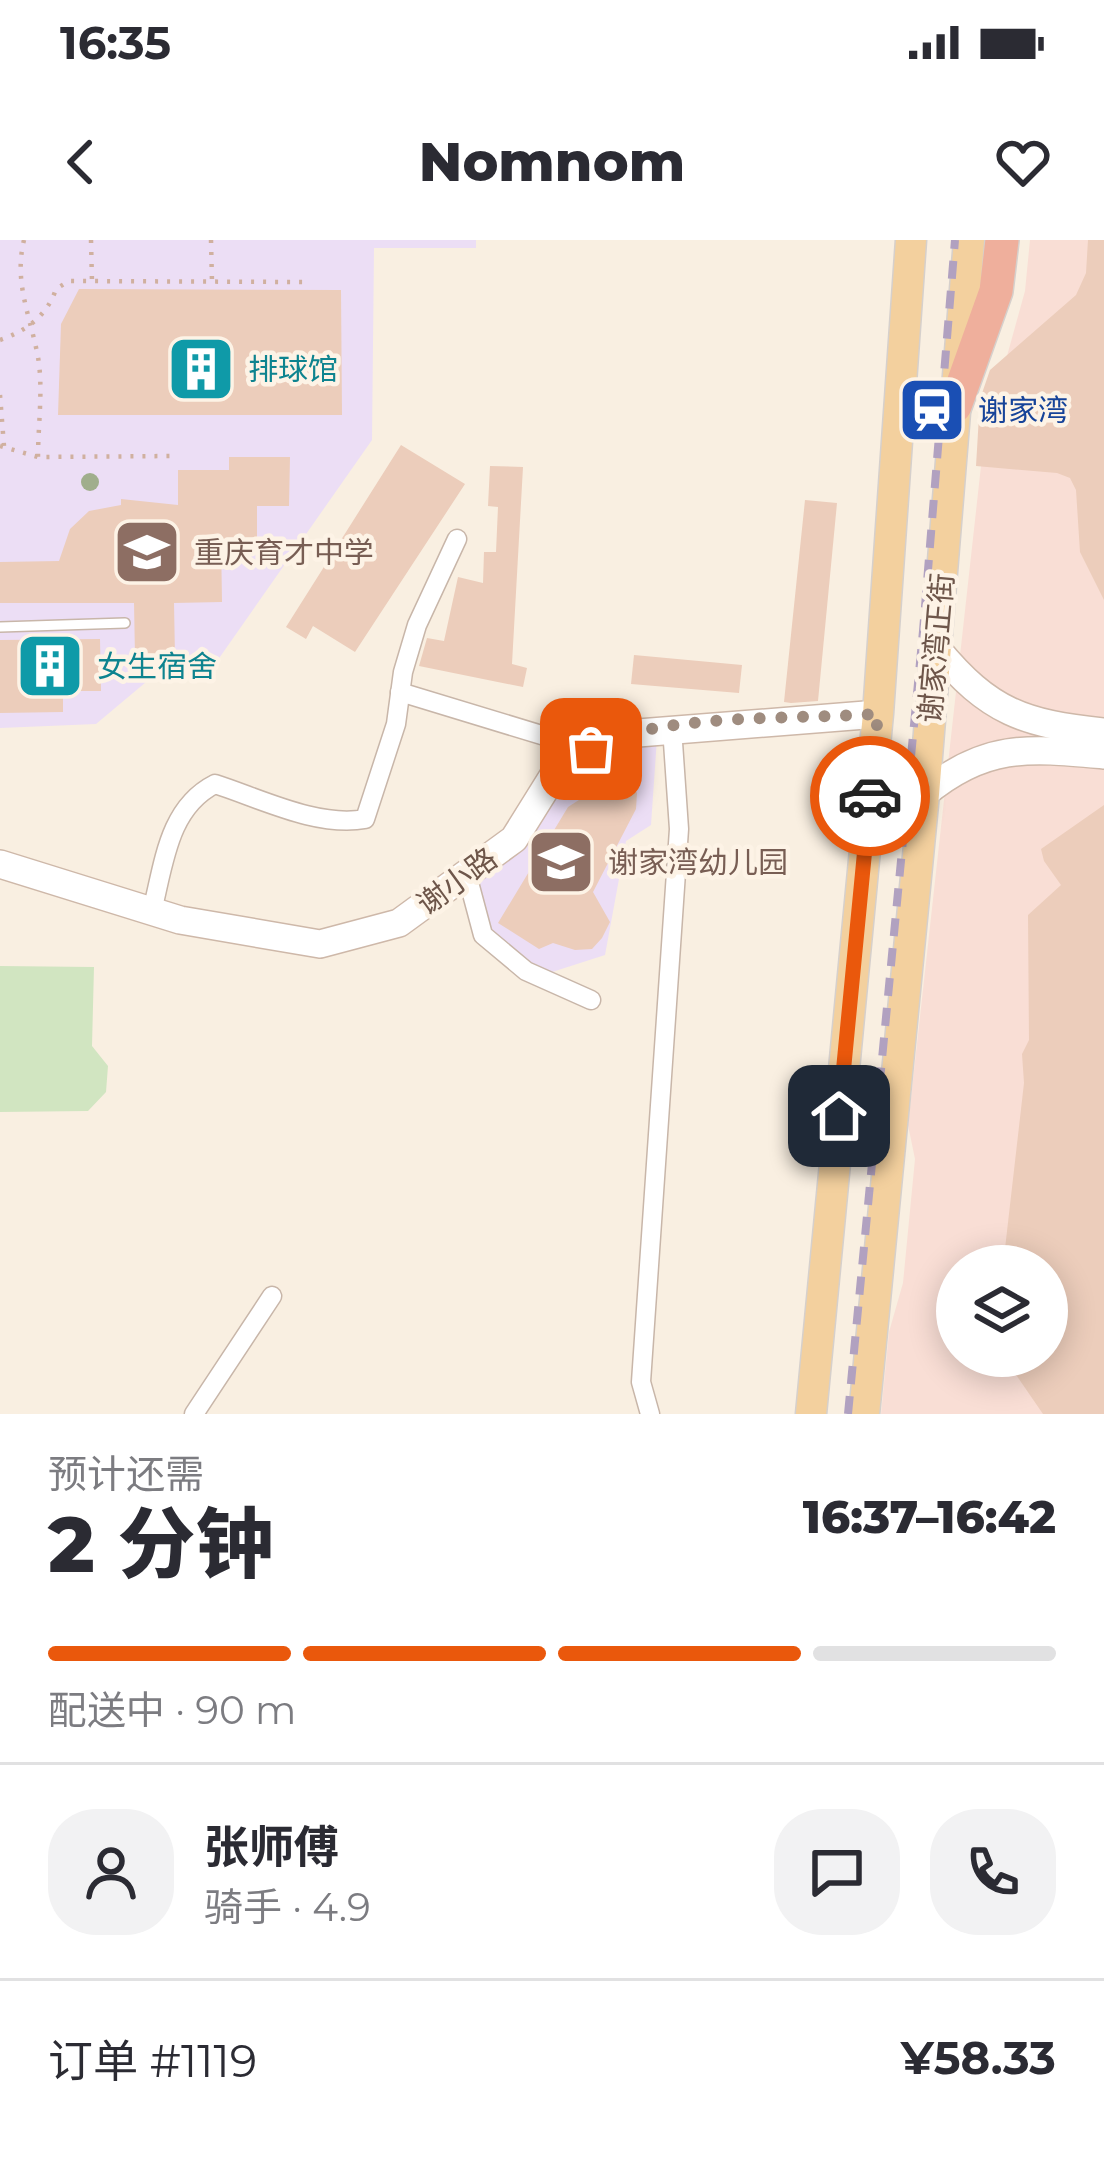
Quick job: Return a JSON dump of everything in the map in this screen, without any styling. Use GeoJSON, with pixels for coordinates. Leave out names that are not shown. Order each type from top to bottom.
{"type":"FeatureCollection","features":[{"type":"Feature","properties":{"kind":"highway"},"geometry":{"type":"LineString","coordinates":[[955,406],[996,291],[1002,240]]}},
{"type":"Feature","properties":{"kind":"main road","name":"谢家湾正街"},"geometry":{"type":"LineString","coordinates":[[811,1414],[878,714],[908,283],[907,240]]}},
{"type":"Feature","properties":{"kind":"main road","name":"谢家湾正街"},"geometry":{"type":"LineString","coordinates":[[864,1414],[925,794],[969,240]]}},
{"type":"Feature","properties":{"kind":"street"},"geometry":{"type":"LineString","coordinates":[[152,911],[176,820],[195,794],[215,784],[320,816],[346,822],[364,819],[396,724],[417,626],[457,539]]}},
{"type":"Feature","properties":{"kind":"street"},"geometry":{"type":"LineString","coordinates":[[937,649],[969,688],[1000,708],[1050,727],[1104,732]]}},
{"type":"Feature","properties":{"kind":"street"},"geometry":{"type":"LineString","coordinates":[[400,692],[591,749]]}},
{"type":"Feature","properties":{"kind":"street","name":"谢小路"},"geometry":{"type":"LineString","coordinates":[[0,864],[152,911],[320,944],[399,923],[514,839],[557,770],[614,735],[878,714]]}},
{"type":"Feature","properties":{"kind":"street"},"geometry":{"type":"LineString","coordinates":[[650,1414],[641,1382],[679,829],[671,728]]}},
{"type":"Feature","properties":{"kind":"street"},"geometry":{"type":"LineString","coordinates":[[925,794],[956,768],[1002,751],[1104,755]]}},
{"type":"Feature","properties":{"kind":"street"},"geometry":{"type":"LineString","coordinates":[[466,875],[483,934],[526,971],[591,1000]]}},
{"type":"Feature","properties":{"kind":"street"},"geometry":{"type":"LineString","coordinates":[[194,1414],[272,1296]]}},
{"type":"Feature","properties":{"kind":"lane"},"geometry":{"type":"LineString","coordinates":[[0,627],[125,623]]}},
{"type":"Feature","properties":{"kind":"path"},"geometry":{"type":"LineString","coordinates":[[24,240],[19,260],[38,355],[38,457]]}},
{"type":"Feature","properties":{"kind":"path"},"geometry":{"type":"LineString","coordinates":[[92,240],[92,282]]}},
{"type":"Feature","properties":{"kind":"path"},"geometry":{"type":"LineString","coordinates":[[211,240],[212,282]]}},
{"type":"Feature","properties":{"kind":"path"},"geometry":{"type":"LineString","coordinates":[[0,340],[29,327],[51,304],[56,289],[69,281],[304,282]]}},
{"type":"Feature","properties":{"kind":"path"},"geometry":{"type":"LineString","coordinates":[[0,395],[2,446],[38,457],[173,457]]}},
{"type":"Feature","properties":{"kind":"shaded area","name":"重庆育才中学"},"geometry":{"type":"Polygon","coordinates":[[[0,240],[476,240],[476,248],[374,248],[372,440],[215,664],[158,672],[96,724],[0,728],[0,240]]]}},
{"type":"Feature","properties":{"kind":"shaded area"},"geometry":{"type":"Polygon","coordinates":[[[1030,240],[1104,240],[1104,1414],[881,1414],[889,1332],[903,1283],[915,1159],[908,1125],[984,439],[1025,291],[1030,240]]]}},
{"type":"Feature","properties":{"kind":"shaded area","name":"谢家湾幼儿园"},"geometry":{"type":"Polygon","coordinates":[[[657,738],[651,825],[626,841],[605,955],[549,973],[526,962],[490,933],[475,881],[565,775],[616,742],[657,738]]]}},
{"type":"Feature","properties":{"kind":"green space"},"geometry":{"type":"Polygon","coordinates":[[[0,966],[94,967],[92,1046],[108,1066],[106,1092],[88,1111],[0,1112],[0,966]]]}},
{"type":"Feature","properties":{"kind":"building"},"geometry":{"type":"Polygon","coordinates":[[[1088,240],[1104,240],[1104,600],[1080,552],[1076,490],[1070,478],[976,466],[980,399],[990,370],[1076,295],[1086,273],[1088,240]]]}},
{"type":"Feature","properties":{"kind":"building","name":"排球馆"},"geometry":{"type":"Polygon","coordinates":[[[79,289],[341,290],[342,415],[58,415],[61,324],[79,289]]]}},
{"type":"Feature","properties":{"kind":"building"},"geometry":{"type":"Polygon","coordinates":[[[401,445],[465,484],[355,652],[313,626],[306,639],[286,627],[401,445]]]}},
{"type":"Feature","properties":{"kind":"building"},"geometry":{"type":"Polygon","coordinates":[[[229,457],[290,457],[289,506],[257,506],[257,539],[221,539],[222,602],[174,603],[175,657],[135,657],[134,603],[0,603],[0,562],[59,561],[70,529],[89,511],[121,505],[121,499],[178,505],[178,470],[229,470],[229,457]]]}},
{"type":"Feature","properties":{"kind":"building"},"geometry":{"type":"Polygon","coordinates":[[[490,466],[523,467],[512,664],[527,668],[523,687],[419,666],[427,638],[444,641],[458,577],[483,583],[484,552],[496,552],[498,507],[488,506],[490,466]]]}},
{"type":"Feature","properties":{"kind":"building"},"geometry":{"type":"Polygon","coordinates":[[[805,500],[837,503],[818,701],[791,703],[784,702],[805,500]]]}},
{"type":"Feature","properties":{"kind":"building","name":"女生宿舍"},"geometry":{"type":"Polygon","coordinates":[[[100,639],[101,691],[63,691],[63,712],[0,713],[0,640],[100,639]]]}},
{"type":"Feature","properties":{"kind":"building"},"geometry":{"type":"Polygon","coordinates":[[[634,655],[742,665],[739,693],[631,684],[634,655]]]}},
{"type":"Feature","properties":{"kind":"building"},"geometry":{"type":"Polygon","coordinates":[[[627,778],[637,793],[636,809],[593,892],[610,922],[602,938],[592,949],[553,943],[539,949],[498,923],[568,807],[610,780],[627,778]]]}},
{"type":"Feature","properties":{"kind":"building"},"geometry":{"type":"Polygon","coordinates":[[[1104,805],[1104,1414],[1043,1414],[1017,1377],[1068,1377],[1068,1245],[1005,1245],[1024,1083],[1022,1054],[1029,1040],[1028,915],[1061,885],[1041,849],[1104,805]]]}},
{"type":"Feature","properties":{"kind":"railway"},"geometry":{"type":"LineString","coordinates":[[848,1414],[923,631],[955,240]]}},
{"type":"Feature","properties":{"kind":"way so far"},"geometry":{"type":"LineString","coordinates":[[591,749],[614,735],[694,725],[878,714],[870,796]]}},
{"type":"Feature","properties":{"kind":"place","name":"排球馆"},"geometry":{"type":"Point","coordinates":[201,369]}},
{"type":"Feature","properties":{"kind":"place","name":"谢家湾"},"geometry":{"type":"Point","coordinates":[932,410]}},
{"type":"Feature","properties":{"kind":"place","name":"重庆育才中学"},"geometry":{"type":"Point","coordinates":[147,552]}},
{"type":"Feature","properties":{"kind":"place","name":"女生宿舍"},"geometry":{"type":"Point","coordinates":[50,666]}},
{"type":"Feature","properties":{"kind":"place","name":"谢家湾幼儿园"},"geometry":{"type":"Point","coordinates":[561,862]}},
{"type":"Feature","properties":{"kind":"route"},"geometry":{"type":"LineString","coordinates":[[839,1116],[870,796]]}}]}
